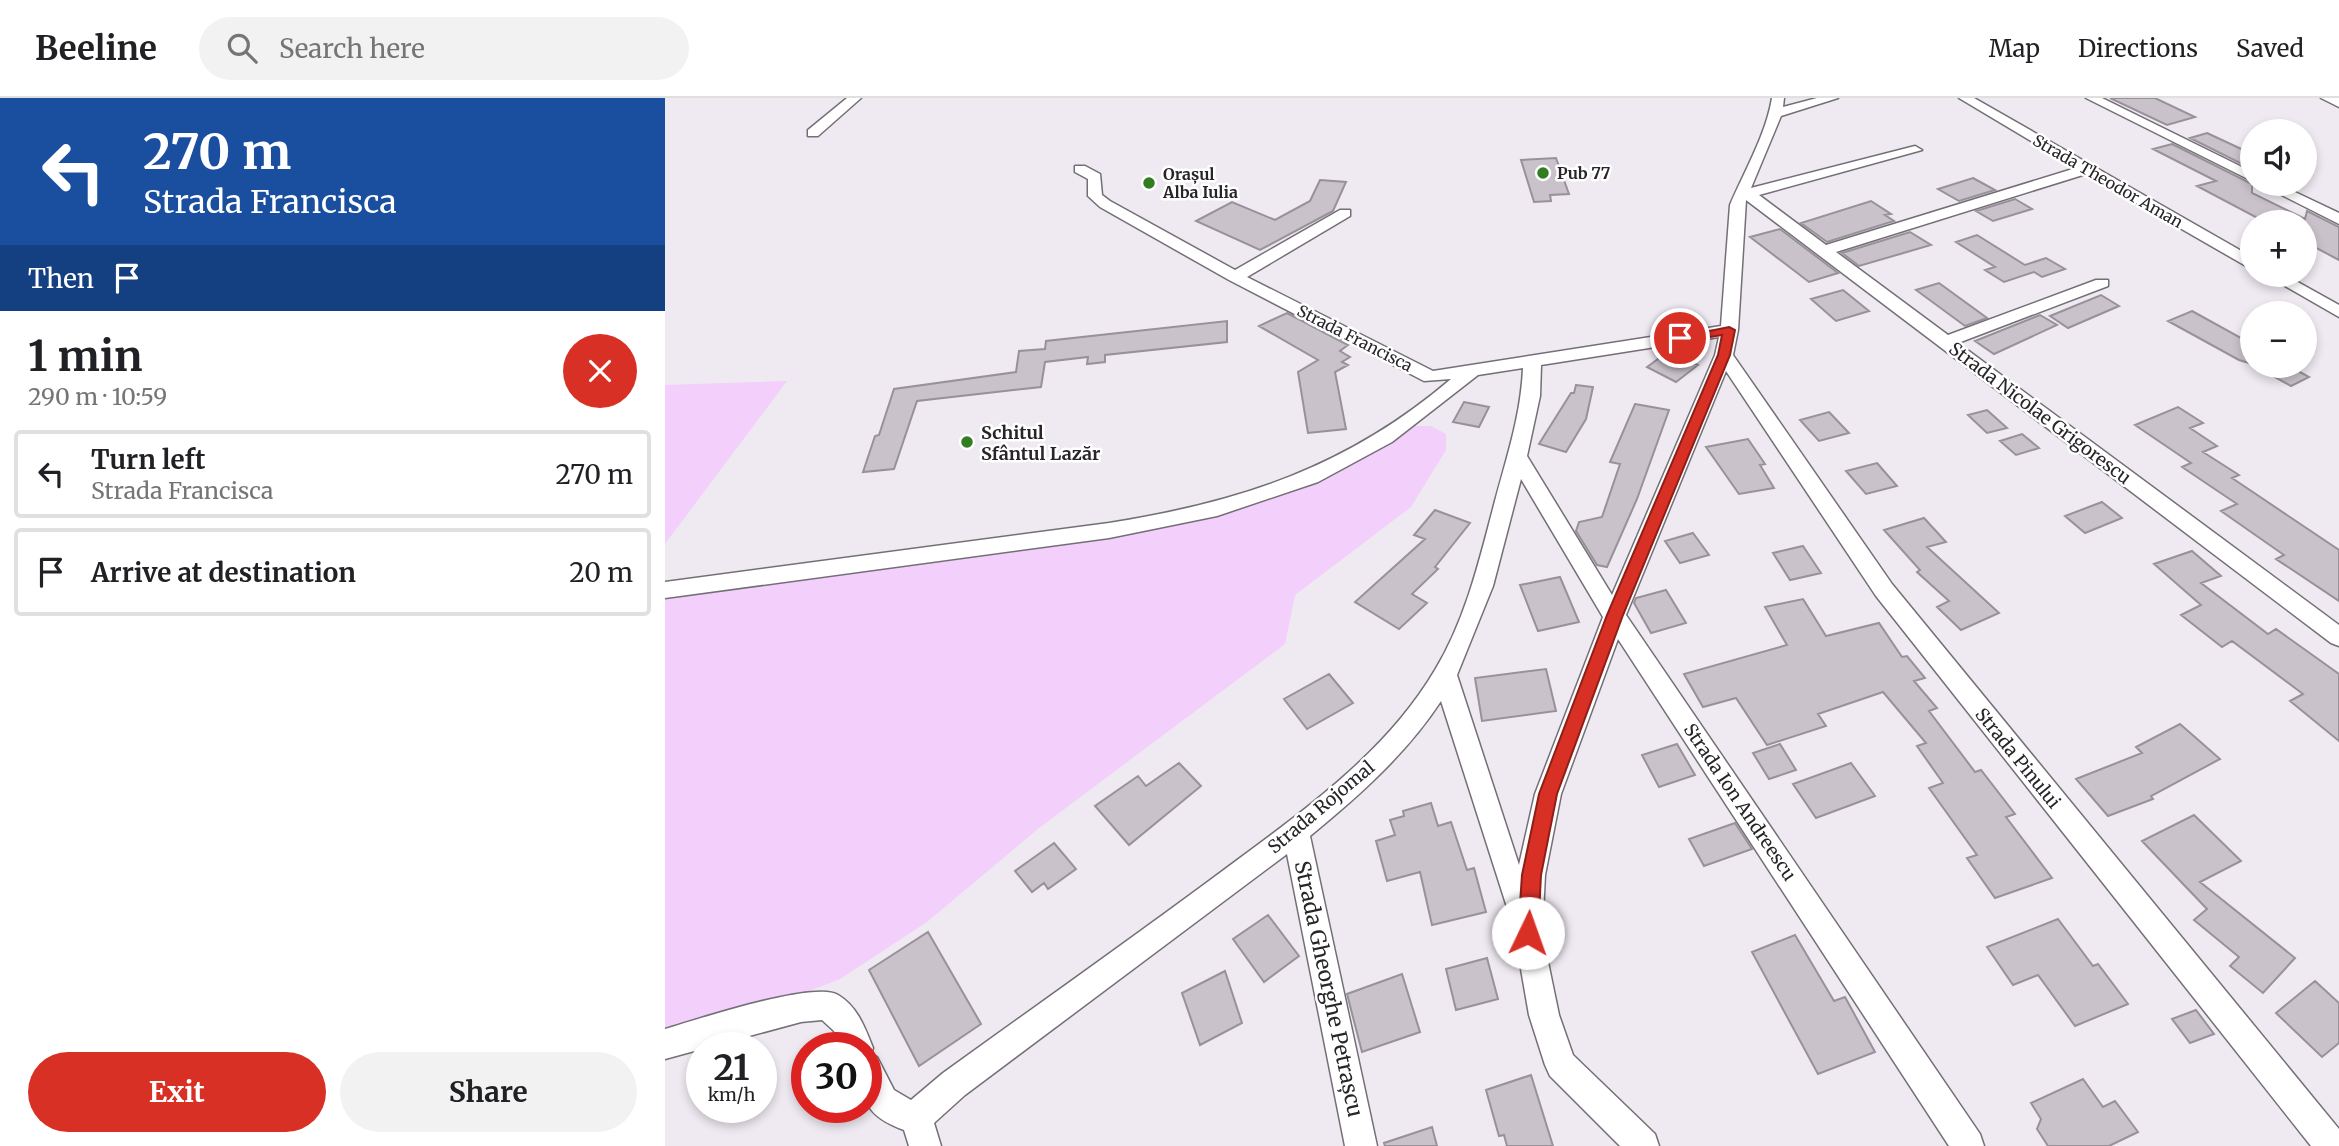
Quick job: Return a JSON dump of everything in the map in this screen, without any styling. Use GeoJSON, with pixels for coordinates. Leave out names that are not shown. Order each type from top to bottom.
{"type":"FeatureCollection","features":[{"type":"Feature","properties":{"kind":"street"},"geometry":{"type":"LineString","coordinates":[[813,134],[855,98]]}},
{"type":"Feature","properties":{"kind":"street"},"geometry":{"type":"LineString","coordinates":[[1528,933],[1531,875],[1548,794],[1615,615],[1727,342],[1734,219],[1744,191],[1777,105],[1832,98]]}},
{"type":"Feature","properties":{"kind":"street","name":"Strada Theodor Aman"},"geometry":{"type":"LineString","coordinates":[[1965,98],[2240,256]]}},
{"type":"Feature","properties":{"kind":"street"},"geometry":{"type":"LineString","coordinates":[[2092,98],[2240,171]]}},
{"type":"Feature","properties":{"kind":"street"},"geometry":{"type":"LineString","coordinates":[[2327,98],[2339,103]]}},
{"type":"Feature","properties":{"kind":"street"},"geometry":{"type":"LineString","coordinates":[[1744,191],[1915,150]]}},
{"type":"Feature","properties":{"kind":"street","name":"Strada Francisca"},"geometry":{"type":"LineString","coordinates":[[1080,169],[1095,177],[1095,196],[1099,201],[1235,277],[1430,377],[1532,361],[1727,342]]}},
{"type":"Feature","properties":{"kind":"street"},"geometry":{"type":"LineString","coordinates":[[1823,251],[2086,169]]}},
{"type":"Feature","properties":{"kind":"street","name":"Strada Nicolae Grigorescu"},"geometry":{"type":"LineString","coordinates":[[1744,191],[2339,637]]}},
{"type":"Feature","properties":{"kind":"street"},"geometry":{"type":"LineString","coordinates":[[2292,196],[2339,219]]}},
{"type":"Feature","properties":{"kind":"street"},"geometry":{"type":"LineString","coordinates":[[1235,277],[1345,213]]}},
{"type":"Feature","properties":{"kind":"street"},"geometry":{"type":"LineString","coordinates":[[1945,342],[2102,283]]}},
{"type":"Feature","properties":{"kind":"street"},"geometry":{"type":"LineString","coordinates":[[2295,287],[2339,312]]}},
{"type":"Feature","properties":{"kind":"street","name":"Strada Pinului"},"geometry":{"type":"LineString","coordinates":[[1727,342],[1849,542],[1905,617],[2332,1146]]}},
{"type":"Feature","properties":{"kind":"street","name":"Strada Rojomal"},"geometry":{"type":"LineString","coordinates":[[882,1102],[920,1131],[954,1084],[1296,831],[1399,740],[1444,675],[1467,628],[1529,411],[1532,361]]}},
{"type":"Feature","properties":{"kind":"street"},"geometry":{"type":"LineString","coordinates":[[665,590],[1133,527],[1258,497],[1306,480],[1388,436],[1473,370]]}},
{"type":"Feature","properties":{"kind":"street","name":"Strada Ion Andreescu"},"geometry":{"type":"LineString","coordinates":[[1516,455],[1615,615],[1968,1146]]}},
{"type":"Feature","properties":{"kind":"street"},"geometry":{"type":"LineString","coordinates":[[1444,675],[1528,933],[1544,1015],[1561,1065],[1643,1146]]}},
{"type":"Feature","properties":{"kind":"street","name":"Strada Gheorghe Petrașcu"},"geometry":{"type":"LineString","coordinates":[[1296,831],[1361,1146]]}},
{"type":"Feature","properties":{"kind":"street"},"geometry":{"type":"LineString","coordinates":[[665,1044],[801,1007],[827,1005],[845,1020],[851,1032]]}},
{"type":"Feature","properties":{"kind":"shaded area"},"geometry":{"type":"Polygon","coordinates":[[[787,381],[665,544],[665,385],[787,381]]]}},
{"type":"Feature","properties":{"kind":"shaded area"},"geometry":{"type":"Polygon","coordinates":[[[1413,426],[1431,426],[1446,434],[1446,450],[1411,507],[1295,595],[1285,644],[1039,828],[927,922],[840,979],[745,1016],[665,1034],[665,582],[1112,525],[1234,500],[1296,479],[1413,426]]]}},
{"type":"Feature","properties":{"kind":"building"},"geometry":{"type":"Polygon","coordinates":[[[2110,98],[2155,98],[2195,117],[2167,125],[2110,98]]]}},
{"type":"Feature","properties":{"kind":"building"},"geometry":{"type":"Polygon","coordinates":[[[2207,133],[2240,148],[2240,163],[2190,138],[2207,133]]]}},
{"type":"Feature","properties":{"kind":"building"},"geometry":{"type":"Polygon","coordinates":[[[2172,144],[2240,178],[2240,196],[2258,196],[2287,210],[2242,210],[2197,186],[2216,181],[2153,149],[2172,144]]]}},
{"type":"Feature","properties":{"kind":"building","name":"Pub 77"},"geometry":{"type":"Polygon","coordinates":[[[1556,158],[1569,194],[1550,195],[1551,201],[1534,202],[1521,160],[1556,158]]]}},
{"type":"Feature","properties":{"kind":"building"},"geometry":{"type":"Polygon","coordinates":[[[1973,178],[1995,190],[1959,201],[1938,189],[1973,178]]]}},
{"type":"Feature","properties":{"kind":"building"},"geometry":{"type":"Polygon","coordinates":[[[1320,180],[1346,182],[1333,211],[1260,250],[1196,221],[1232,202],[1275,220],[1310,201],[1320,180]]]}},
{"type":"Feature","properties":{"kind":"building"},"geometry":{"type":"Polygon","coordinates":[[[2015,199],[2032,209],[1993,221],[1976,211],[2015,199]]]}},
{"type":"Feature","properties":{"kind":"building"},"geometry":{"type":"Polygon","coordinates":[[[1871,201],[1891,214],[1885,215],[1894,221],[1827,242],[1801,223],[1871,201]]]}},
{"type":"Feature","properties":{"kind":"building"},"geometry":{"type":"Polygon","coordinates":[[[2317,216],[2339,227],[2339,260],[2317,248],[2317,216]]]}},
{"type":"Feature","properties":{"kind":"building"},"geometry":{"type":"Polygon","coordinates":[[[1780,229],[1838,273],[1809,282],[1750,237],[1780,229]]]}},
{"type":"Feature","properties":{"kind":"building"},"geometry":{"type":"Polygon","coordinates":[[[1910,232],[1931,245],[1859,266],[1842,253],[1910,232]]]}},
{"type":"Feature","properties":{"kind":"building"},"geometry":{"type":"Polygon","coordinates":[[[1977,235],[2025,265],[2046,258],[2065,269],[2042,277],[2034,272],[2004,282],[1985,270],[1995,267],[1956,242],[1977,235]]]}},
{"type":"Feature","properties":{"kind":"building"},"geometry":{"type":"Polygon","coordinates":[[[1939,283],[1987,318],[1965,326],[1916,290],[1939,283]]]}},
{"type":"Feature","properties":{"kind":"building"},"geometry":{"type":"Polygon","coordinates":[[[1843,290],[1869,311],[1836,321],[1811,299],[1843,290]]]}},
{"type":"Feature","properties":{"kind":"building"},"geometry":{"type":"Polygon","coordinates":[[[2101,295],[2119,306],[2068,328],[2050,316],[2101,295]]]}},
{"type":"Feature","properties":{"kind":"building"},"geometry":{"type":"Polygon","coordinates":[[[2192,311],[2240,337],[2240,360],[2239,360],[2168,321],[2192,311]]]}},
{"type":"Feature","properties":{"kind":"building"},"geometry":{"type":"Polygon","coordinates":[[[1287,313],[1348,345],[1340,351],[1350,357],[1342,362],[1348,365],[1335,372],[1346,429],[1308,433],[1298,372],[1318,360],[1259,326],[1287,313]]]}},
{"type":"Feature","properties":{"kind":"building"},"geometry":{"type":"Polygon","coordinates":[[[2040,315],[2057,325],[1994,354],[1975,341],[2040,315]]]}},
{"type":"Feature","properties":{"kind":"building"},"geometry":{"type":"Polygon","coordinates":[[[1227,321],[1227,342],[1105,355],[1105,362],[1087,364],[1088,357],[1045,362],[1041,387],[917,401],[894,469],[863,472],[894,389],[1016,372],[1019,351],[1045,349],[1046,341],[1227,321]]]}},
{"type":"Feature","properties":{"kind":"building"},"geometry":{"type":"Polygon","coordinates":[[[1669,351],[1698,365],[1676,382],[1647,367],[1669,351]]]}},
{"type":"Feature","properties":{"kind":"building"},"geometry":{"type":"Polygon","coordinates":[[[2277,378],[2307,378],[2291,386],[2277,378]]]}},
{"type":"Feature","properties":{"kind":"building"},"geometry":{"type":"Polygon","coordinates":[[[1576,385],[1593,387],[1586,419],[1566,452],[1539,444],[1571,393],[1574,393],[1576,385]]]}},
{"type":"Feature","properties":{"kind":"building"},"geometry":{"type":"Polygon","coordinates":[[[1464,402],[1489,407],[1479,427],[1453,422],[1464,402]]]}},
{"type":"Feature","properties":{"kind":"building"},"geometry":{"type":"Polygon","coordinates":[[[1635,404],[1669,410],[1637,499],[1607,567],[1597,565],[1576,531],[1579,522],[1602,517],[1620,464],[1610,462],[1635,404]]]}},
{"type":"Feature","properties":{"kind":"building"},"geometry":{"type":"Polygon","coordinates":[[[2178,407],[2203,423],[2190,428],[2217,446],[2203,452],[2239,475],[2232,478],[2339,550],[2339,601],[2276,559],[2284,555],[2221,511],[2237,504],[2182,467],[2191,463],[2135,425],[2178,407]]]}},
{"type":"Feature","properties":{"kind":"building"},"geometry":{"type":"Polygon","coordinates":[[[1987,410],[2007,428],[1987,433],[1968,415],[1987,410]]]}},
{"type":"Feature","properties":{"kind":"building"},"geometry":{"type":"Polygon","coordinates":[[[1829,412],[1849,433],[1819,441],[1800,420],[1829,412]]]}},
{"type":"Feature","properties":{"kind":"building"},"geometry":{"type":"Polygon","coordinates":[[[2022,434],[2039,448],[2016,455],[2000,441],[2022,434]]]}},
{"type":"Feature","properties":{"kind":"building"},"geometry":{"type":"Polygon","coordinates":[[[1748,439],[1765,464],[1760,465],[1774,488],[1739,494],[1706,447],[1748,439]]]}},
{"type":"Feature","properties":{"kind":"building"},"geometry":{"type":"Polygon","coordinates":[[[1877,463],[1897,486],[1866,494],[1846,471],[1877,463]]]}},
{"type":"Feature","properties":{"kind":"building"},"geometry":{"type":"Polygon","coordinates":[[[2102,502],[2122,518],[2085,533],[2065,516],[2102,502]]]}},
{"type":"Feature","properties":{"kind":"building"},"geometry":{"type":"Polygon","coordinates":[[[1435,510],[1470,523],[1435,567],[1438,569],[1412,594],[1427,603],[1399,629],[1355,602],[1425,539],[1414,535],[1435,510]]]}},
{"type":"Feature","properties":{"kind":"building"},"geometry":{"type":"Polygon","coordinates":[[[1924,518],[1946,542],[1927,547],[1999,613],[1961,630],[1937,607],[1949,601],[1917,572],[1920,570],[1884,530],[1924,518]]]}},
{"type":"Feature","properties":{"kind":"building"},"geometry":{"type":"Polygon","coordinates":[[[1693,533],[1709,555],[1680,563],[1665,541],[1693,533]]]}},
{"type":"Feature","properties":{"kind":"building"},"geometry":{"type":"Polygon","coordinates":[[[1803,546],[1821,573],[1790,580],[1773,553],[1803,546]]]}},
{"type":"Feature","properties":{"kind":"building"},"geometry":{"type":"Polygon","coordinates":[[[2192,551],[2221,576],[2201,583],[2268,634],[2276,629],[2339,674],[2339,741],[2290,701],[2303,694],[2232,641],[2222,647],[2181,615],[2201,605],[2154,564],[2192,551]]]}},
{"type":"Feature","properties":{"kind":"building"},"geometry":{"type":"Polygon","coordinates":[[[1560,577],[1579,622],[1538,631],[1520,585],[1560,577]]]}},
{"type":"Feature","properties":{"kind":"building"},"geometry":{"type":"Polygon","coordinates":[[[1666,590],[1686,623],[1651,633],[1634,603],[1636,598],[1666,590]]]}},
{"type":"Feature","properties":{"kind":"building"},"geometry":{"type":"Polygon","coordinates":[[[1803,599],[1826,636],[1879,623],[1902,657],[1907,656],[1925,678],[1914,681],[1937,708],[1929,711],[1975,772],[1981,770],[2015,814],[2006,817],[2052,878],[1995,898],[1967,858],[1977,855],[1929,788],[1943,783],[1917,746],[1926,743],[1883,692],[1818,714],[1826,726],[1767,745],[1736,698],[1703,707],[1684,674],[1787,645],[1765,607],[1803,599]]]}},
{"type":"Feature","properties":{"kind":"building"},"geometry":{"type":"Polygon","coordinates":[[[1546,669],[1556,711],[1482,721],[1475,678],[1546,669]]]}},
{"type":"Feature","properties":{"kind":"building"},"geometry":{"type":"Polygon","coordinates":[[[1329,674],[1353,703],[1307,729],[1284,699],[1329,674]]]}},
{"type":"Feature","properties":{"kind":"building"},"geometry":{"type":"Polygon","coordinates":[[[2180,724],[2220,759],[2151,796],[2153,799],[2108,816],[2076,779],[2142,753],[2136,747],[2180,724]]]}},
{"type":"Feature","properties":{"kind":"building"},"geometry":{"type":"Polygon","coordinates":[[[1677,744],[1695,775],[1659,787],[1642,755],[1677,744]]]}},
{"type":"Feature","properties":{"kind":"building"},"geometry":{"type":"Polygon","coordinates":[[[1780,744],[1796,770],[1769,779],[1753,753],[1780,744]]]}},
{"type":"Feature","properties":{"kind":"building"},"geometry":{"type":"Polygon","coordinates":[[[1179,763],[1201,786],[1129,845],[1095,806],[1138,776],[1146,786],[1179,763]]]}},
{"type":"Feature","properties":{"kind":"building"},"geometry":{"type":"Polygon","coordinates":[[[1851,763],[1875,796],[1816,818],[1793,784],[1851,763]]]}},
{"type":"Feature","properties":{"kind":"building"},"geometry":{"type":"Polygon","coordinates":[[[1431,803],[1438,826],[1451,822],[1467,870],[1474,868],[1486,912],[1432,925],[1420,872],[1387,881],[1376,841],[1395,835],[1390,820],[1404,816],[1403,811],[1431,803]]]}},
{"type":"Feature","properties":{"kind":"building"},"geometry":{"type":"Polygon","coordinates":[[[2194,815],[2241,861],[2200,882],[2295,958],[2263,993],[2230,966],[2239,957],[2194,920],[2207,909],[2142,841],[2194,815]]]}},
{"type":"Feature","properties":{"kind":"building"},"geometry":{"type":"Polygon","coordinates":[[[1735,823],[1752,849],[1704,866],[1689,839],[1735,823]]]}},
{"type":"Feature","properties":{"kind":"building"},"geometry":{"type":"Polygon","coordinates":[[[1054,843],[1076,869],[1048,889],[1044,883],[1032,892],[1015,871],[1054,843]]]}},
{"type":"Feature","properties":{"kind":"building"},"geometry":{"type":"Polygon","coordinates":[[[1268,915],[1299,956],[1264,982],[1233,939],[1268,915]]]}},
{"type":"Feature","properties":{"kind":"building"},"geometry":{"type":"Polygon","coordinates":[[[2058,919],[2093,966],[2098,964],[2128,1004],[2075,1026],[2038,975],[2013,985],[1987,947],[2058,919]]]}},
{"type":"Feature","properties":{"kind":"building"},"geometry":{"type":"Polygon","coordinates":[[[928,932],[981,1024],[919,1066],[869,970],[928,932]]]}},
{"type":"Feature","properties":{"kind":"building"},"geometry":{"type":"Polygon","coordinates":[[[1795,935],[1834,1001],[1845,997],[1875,1052],[1818,1074],[1752,952],[1795,935]]]}},
{"type":"Feature","properties":{"kind":"building"},"geometry":{"type":"Polygon","coordinates":[[[1487,958],[1498,999],[1456,1010],[1446,969],[1487,958]]]}},
{"type":"Feature","properties":{"kind":"building"},"geometry":{"type":"Polygon","coordinates":[[[1225,971],[1242,1023],[1200,1045],[1182,993],[1225,971]]]}},
{"type":"Feature","properties":{"kind":"building"},"geometry":{"type":"Polygon","coordinates":[[[1402,974],[1420,1032],[1362,1052],[1347,994],[1402,974]]]}},
{"type":"Feature","properties":{"kind":"building"},"geometry":{"type":"Polygon","coordinates":[[[2315,981],[2339,1003],[2339,1043],[2322,1057],[2276,1013],[2315,981]]]}},
{"type":"Feature","properties":{"kind":"building"},"geometry":{"type":"Polygon","coordinates":[[[2196,1010],[2214,1034],[2190,1043],[2172,1019],[2196,1010]]]}},
{"type":"Feature","properties":{"kind":"building"},"geometry":{"type":"Polygon","coordinates":[[[1531,1075],[1553,1146],[1507,1146],[1504,1135],[1499,1136],[1486,1090],[1531,1075]]]}},
{"type":"Feature","properties":{"kind":"building"},"geometry":{"type":"Polygon","coordinates":[[[2083,1079],[2103,1107],[2115,1101],[2138,1132],[2109,1146],[2048,1146],[2037,1129],[2041,1119],[2031,1103],[2083,1079]]]}},
{"type":"Feature","properties":{"kind":"building"},"geometry":{"type":"Polygon","coordinates":[[[1432,1127],[1437,1146],[1385,1146],[1384,1143],[1432,1127]]]}},
{"type":"Feature","properties":{"kind":"place","name":"Pub 77"},"geometry":{"type":"Point","coordinates":[1543,173]}},
{"type":"Feature","properties":{"kind":"place","name":"Orașul Alba Iulia"},"geometry":{"type":"Point","coordinates":[1149,183]}},
{"type":"Feature","properties":{"kind":"place","name":"Schitul Sfântul Lazăr"},"geometry":{"type":"Point","coordinates":[967,442]}},
{"type":"Feature","properties":{"kind":"route"},"geometry":{"type":"LineString","coordinates":[[1528,933],[1531,875],[1548,794],[1615,615],[1724,355],[1729,330],[1680,338]]}}]}
